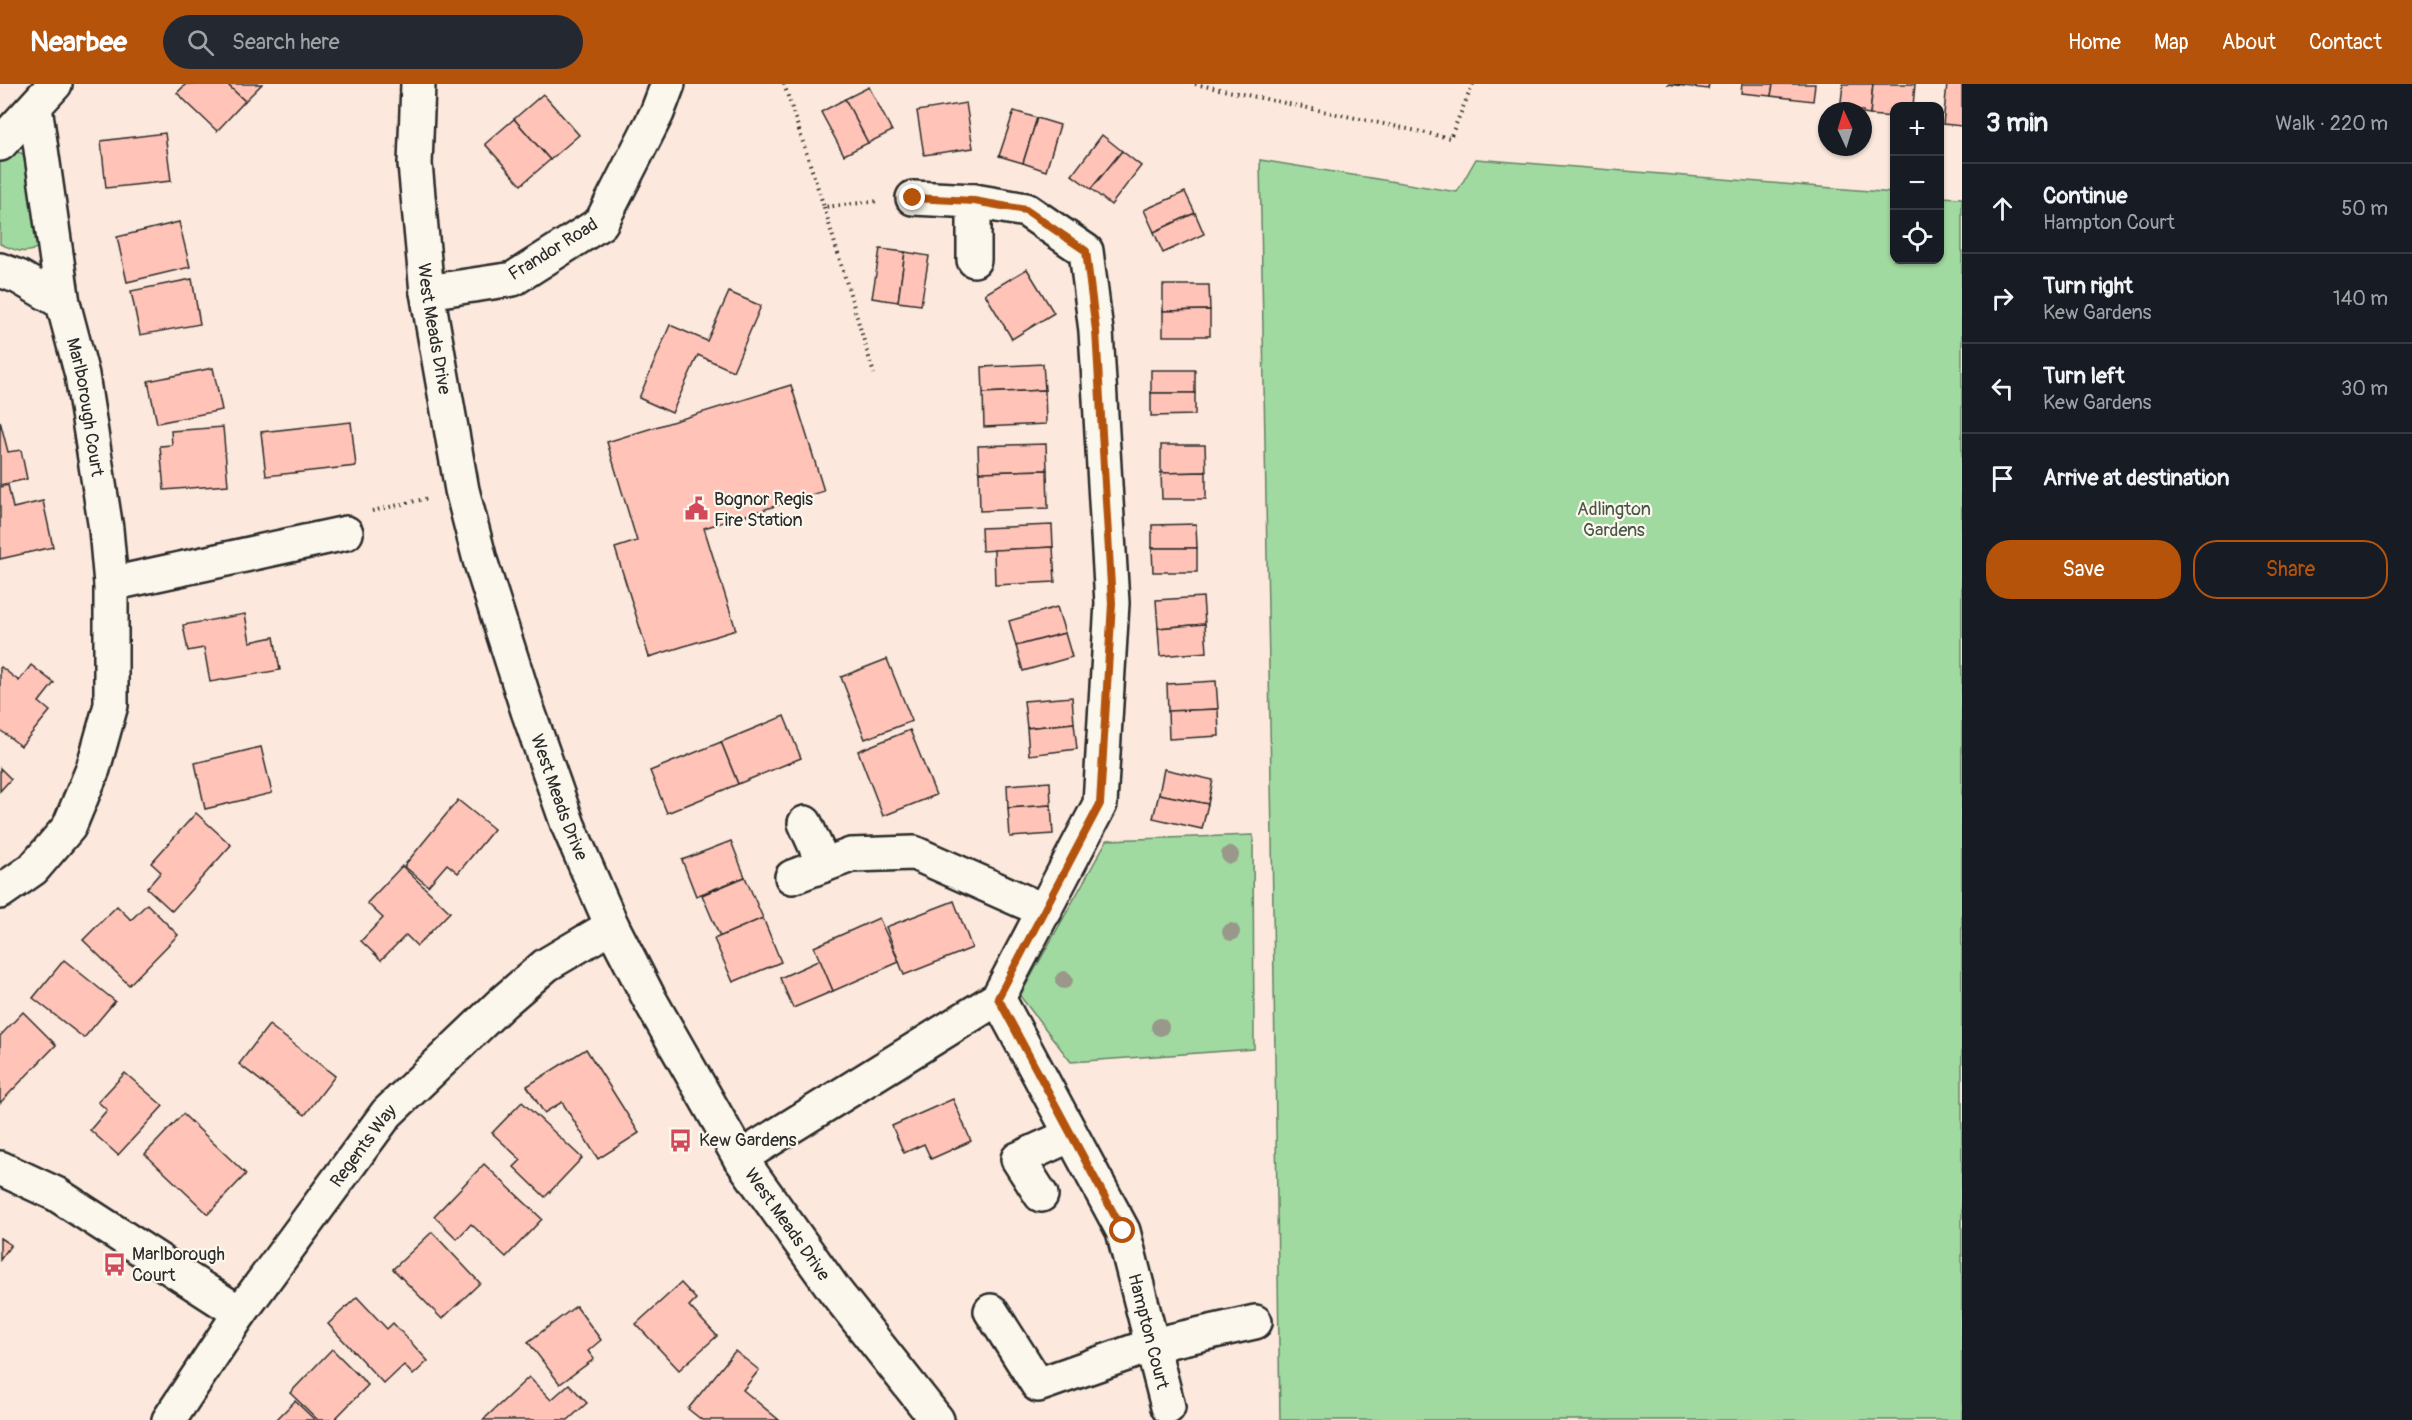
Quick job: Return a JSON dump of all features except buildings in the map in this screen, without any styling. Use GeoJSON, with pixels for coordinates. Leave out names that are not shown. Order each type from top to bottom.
{"type":"FeatureCollection","features":[{"type":"Feature","properties":{"kind":"street","name":"West Meads Drive"},"geometry":{"type":"LineString","coordinates":[[418,84],[415,164],[427,292],[462,490],[480,560],[528,711],[568,825],[612,926],[650,1000],[740,1158],[835,1291],[937,1420]]}},
{"type":"Feature","properties":{"kind":"street","name":"Frandor Road"},"geometry":{"type":"LineString","coordinates":[[427,292],[513,279],[601,222],[657,113],[668,84]]}},
{"type":"Feature","properties":{"kind":"street"},"geometry":{"type":"LineString","coordinates":[[0,144],[45,96]]}},
{"type":"Feature","properties":{"kind":"street","name":"Marlborough Court"},"geometry":{"type":"LineString","coordinates":[[0,892],[33,869],[69,827],[93,769],[111,705],[111,584],[106,529],[82,375],[63,303],[45,96]]}},
{"type":"Feature","properties":{"kind":"street"},"geometry":{"type":"LineString","coordinates":[[740,1158],[998,998],[1100,804],[1112,603],[1096,331],[1086,251],[1026,210],[974,201],[913,198]]}},
{"type":"Feature","properties":{"kind":"street"},"geometry":{"type":"LineString","coordinates":[[974,201],[974,260]]}},
{"type":"Feature","properties":{"kind":"street"},"geometry":{"type":"LineString","coordinates":[[0,270],[19,277],[63,303]]}},
{"type":"Feature","properties":{"kind":"street"},"geometry":{"type":"LineString","coordinates":[[111,584],[346,533]]}},
{"type":"Feature","properties":{"kind":"street"},"geometry":{"type":"LineString","coordinates":[[805,823],[824,865]]}},
{"type":"Feature","properties":{"kind":"street"},"geometry":{"type":"LineString","coordinates":[[792,877],[851,855],[914,853],[1045,911]]}},
{"type":"Feature","properties":{"kind":"street","name":"Regents Way"},"geometry":{"type":"LineString","coordinates":[[169,1420],[240,1313],[387,1113],[502,1003],[546,965],[612,926]]}},
{"type":"Feature","properties":{"kind":"street","name":"Hampton Court"},"geometry":{"type":"LineString","coordinates":[[998,998],[1123,1231],[1168,1407]]}},
{"type":"Feature","properties":{"kind":"street"},"geometry":{"type":"LineString","coordinates":[[1041,1195],[1018,1160],[1071,1135]]}},
{"type":"Feature","properties":{"kind":"street"},"geometry":{"type":"LineString","coordinates":[[0,1168],[56,1194],[240,1313]]}},
{"type":"Feature","properties":{"kind":"street"},"geometry":{"type":"LineString","coordinates":[[991,1311],[1038,1385],[1152,1345],[1255,1322]]}},
{"type":"Feature","properties":{"kind":"path"},"geometry":{"type":"LineString","coordinates":[[784,84],[874,374]]}},
{"type":"Feature","properties":{"kind":"path"},"geometry":{"type":"LineString","coordinates":[[1195,84],[1450,138],[1473,84]]}},
{"type":"Feature","properties":{"kind":"path"},"geometry":{"type":"LineString","coordinates":[[824,207],[913,198]]}},
{"type":"Feature","properties":{"kind":"path"},"geometry":{"type":"LineString","coordinates":[[346,533],[363,513],[462,490]]}},
{"type":"Feature","properties":{"kind":"green space"},"geometry":{"type":"Polygon","coordinates":[[[11,151],[21,153],[28,158],[40,245],[26,252],[0,244],[0,156],[11,151]]]}},
{"type":"Feature","properties":{"kind":"green space","name":"Adlington Gardens"},"geometry":{"type":"Polygon","coordinates":[[[1476,159],[1890,193],[1890,264],[1944,264],[1944,197],[1962,198],[1962,1420],[1280,1420],[1260,160],[1457,192],[1476,159]]]}},
{"type":"Feature","properties":{"kind":"green space"},"geometry":{"type":"Polygon","coordinates":[[[1253,835],[1254,1049],[1071,1062],[1020,996],[1107,840],[1253,835]]]}},
{"type":"Feature","properties":{"kind":"place","name":"Bognor Regis Fire Station"},"geometry":{"type":"Point","coordinates":[696,509]}},
{"type":"Feature","properties":{"kind":"place","name":"Kew Gardens"},"geometry":{"type":"Point","coordinates":[681,1140]}},
{"type":"Feature","properties":{"kind":"place","name":"Marlborough Court"},"geometry":{"type":"Point","coordinates":[114,1264]}},
{"type":"Feature","properties":{"kind":"route"},"geometry":{"type":"LineString","coordinates":[[913,198],[974,201],[1026,210],[1086,251],[1096,331],[1112,603],[1100,804],[998,998],[1123,1231]]}}]}
